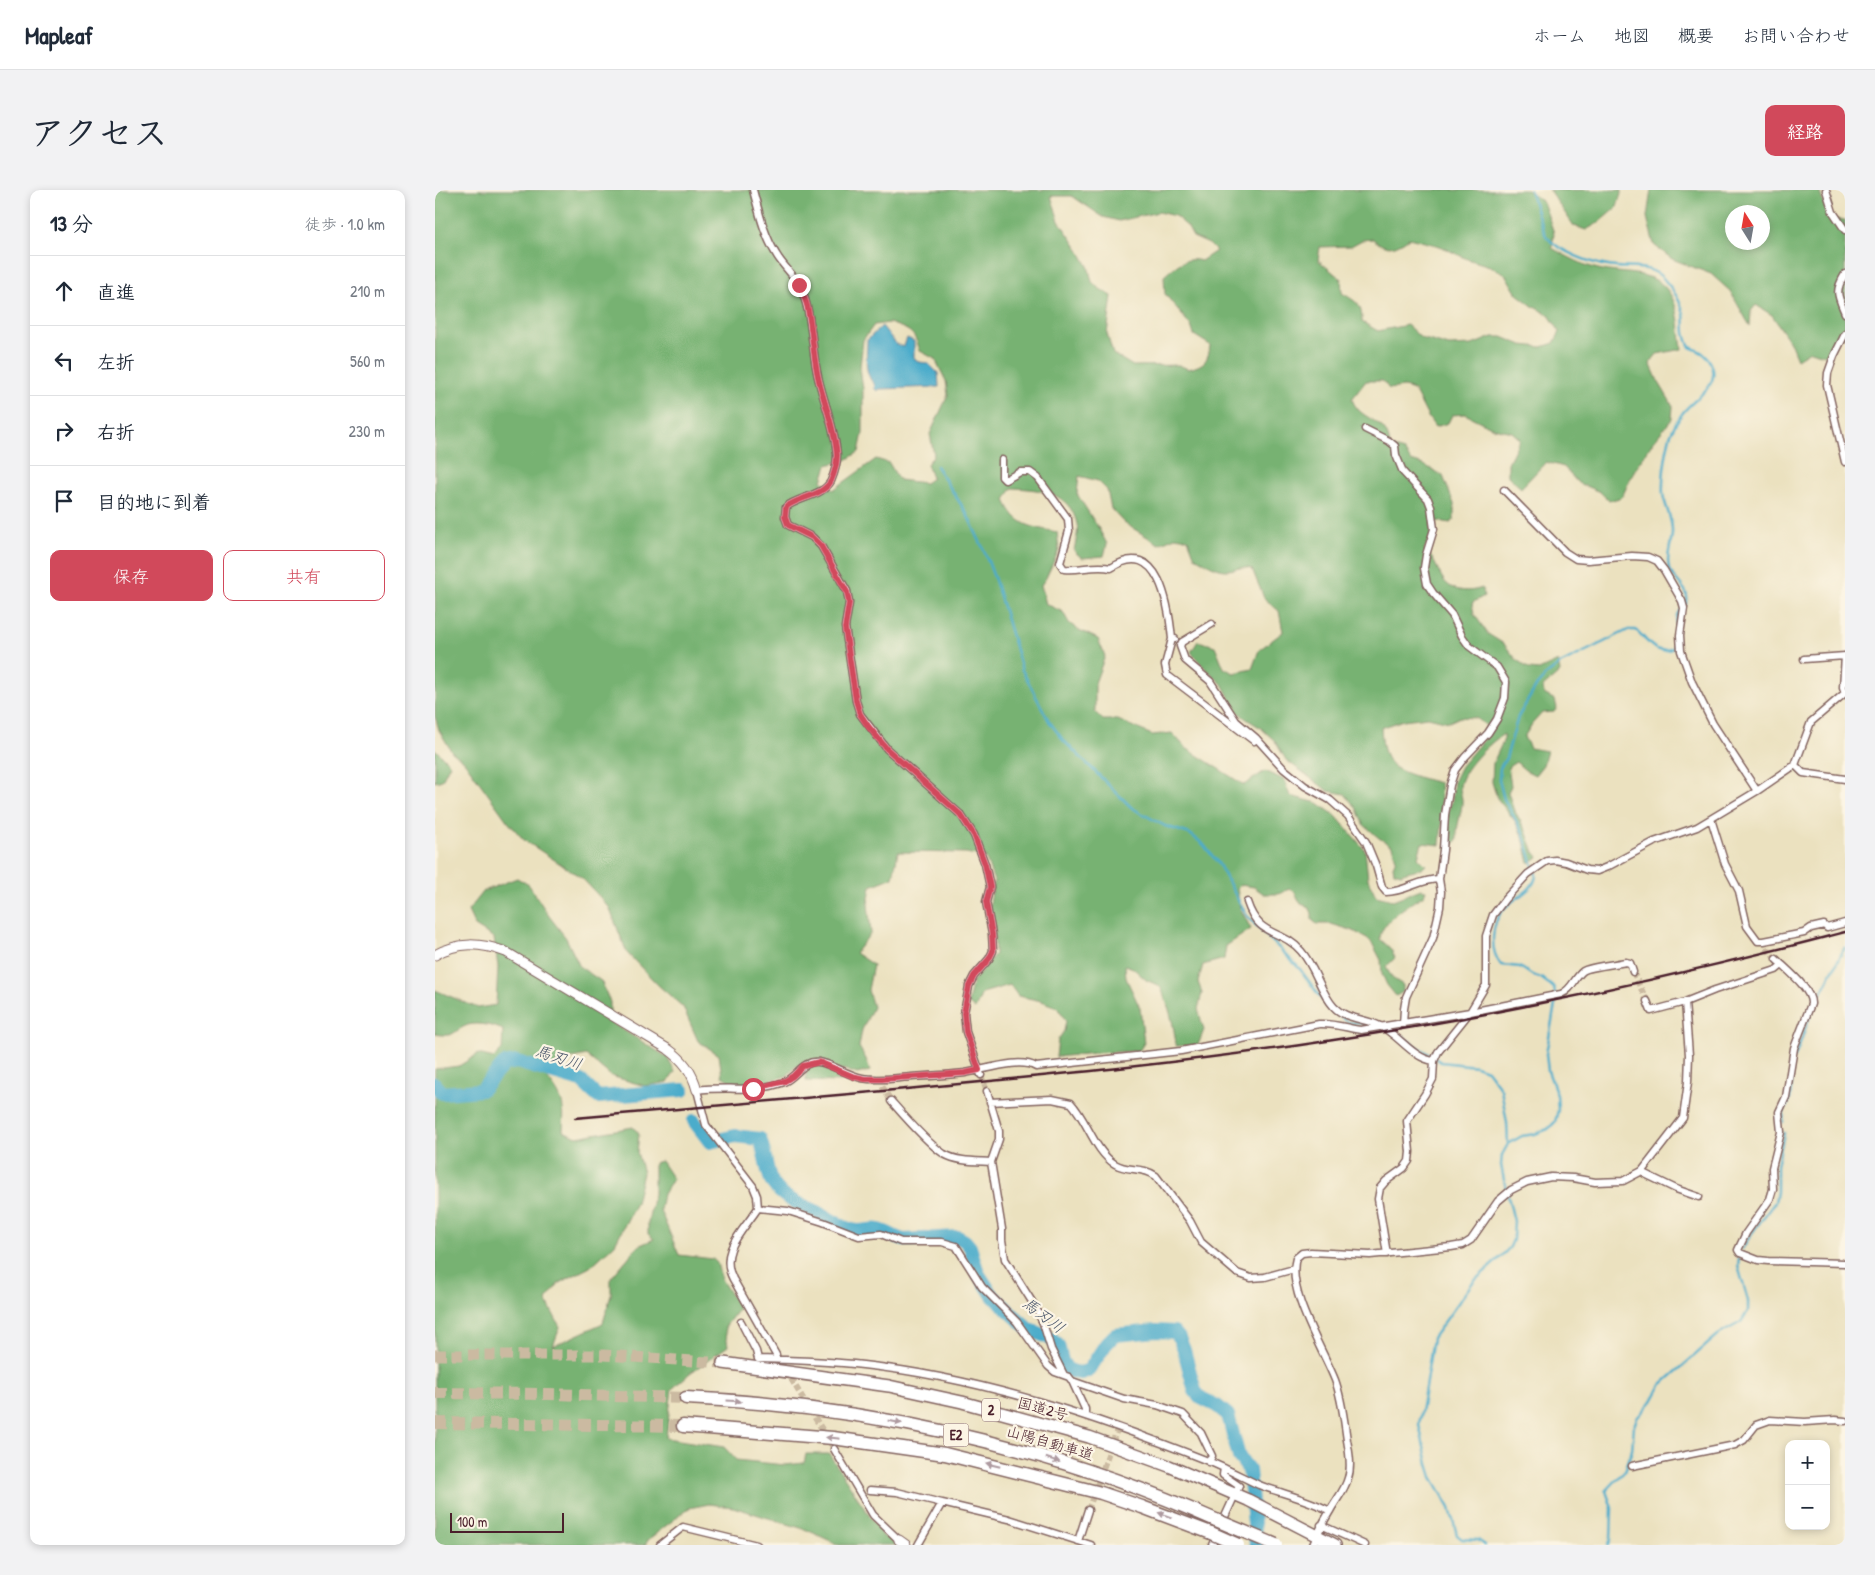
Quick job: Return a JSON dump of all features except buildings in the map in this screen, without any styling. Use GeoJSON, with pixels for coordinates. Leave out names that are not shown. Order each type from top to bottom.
{"type":"FeatureCollection","features":[{"type":"Feature","properties":{"kind":"highway","name":"国道2号"},"geometry":{"type":"LineString","coordinates":[[723,1363],[889,1386],[962,1402],[1089,1437],[1169,1466],[1235,1494],[1335,1545]]}},
{"type":"Feature","properties":{"kind":"highway","name":"山陽自動車道"},"geometry":{"type":"LineString","coordinates":[[686,1398],[787,1405],[878,1419],[946,1432],[1035,1454],[1100,1474],[1185,1506],[1276,1545]]}},
{"type":"Feature","properties":{"kind":"highway","name":"E2"},"geometry":{"type":"LineString","coordinates":[[683,1426],[833,1438],[945,1454],[1101,1493],[1142,1507],[1211,1539],[1238,1545]]}},
{"type":"Feature","properties":{"kind":"street"},"geometry":{"type":"LineString","coordinates":[[753,190],[770,244],[799,285],[808,308],[812,347],[819,381],[829,414],[837,457],[830,482],[825,488],[815,494],[793,501],[786,507],[785,517],[788,525],[812,537],[821,546],[847,592],[849,603],[845,628],[856,701],[860,714],[887,749],[961,815],[974,835],[985,864],[990,887],[986,902],[993,951],[989,959],[974,976],[969,986],[964,1013],[966,1032],[980,1073]]}},
{"type":"Feature","properties":{"kind":"street"},"geometry":{"type":"LineString","coordinates":[[1826,190],[1833,212],[1845,230]]}},
{"type":"Feature","properties":{"kind":"street"},"geometry":{"type":"LineString","coordinates":[[1845,274],[1837,294],[1845,314]]}},
{"type":"Feature","properties":{"kind":"street"},"geometry":{"type":"LineString","coordinates":[[1845,334],[1834,356],[1828,373],[1827,385],[1845,462]]}},
{"type":"Feature","properties":{"kind":"street"},"geometry":{"type":"LineString","coordinates":[[1365,429],[1395,446],[1396,455],[1403,472],[1428,499],[1435,530],[1424,568],[1427,584],[1452,615],[1469,646],[1497,667],[1506,682],[1505,698],[1497,719],[1489,733],[1474,747],[1455,770],[1450,785],[1439,879],[1441,892],[1440,907],[1433,938],[1403,1009],[1403,1024]]}},
{"type":"Feature","properties":{"kind":"street"},"geometry":{"type":"LineString","coordinates":[[1002,460],[1002,477],[1005,480],[1020,472],[1030,472],[1037,478],[1068,519],[1069,530],[1060,563],[1064,569],[1073,570],[1101,566],[1111,568],[1119,562],[1130,561],[1139,561],[1150,568],[1159,578],[1165,593],[1172,639],[1165,665],[1167,675],[1218,716],[1265,749]]}},
{"type":"Feature","properties":{"kind":"street"},"geometry":{"type":"LineString","coordinates":[[1504,490],[1565,552],[1576,559],[1588,560],[1631,556],[1648,557],[1657,561],[1683,604],[1680,635],[1681,651],[1692,682],[1713,724],[1757,791]]}},
{"type":"Feature","properties":{"kind":"street"},"geometry":{"type":"LineString","coordinates":[[1212,624],[1182,642],[1180,646],[1185,660],[1210,681],[1236,721],[1284,769],[1305,786],[1330,800],[1348,816],[1366,842],[1382,887],[1386,892],[1395,892],[1429,879],[1439,879]]}},
{"type":"Feature","properties":{"kind":"street"},"geometry":{"type":"LineString","coordinates":[[1172,639],[1182,642]]}},
{"type":"Feature","properties":{"kind":"street"},"geometry":{"type":"LineString","coordinates":[[1387,1254],[1378,1199],[1380,1188],[1386,1181],[1404,1168],[1409,1161],[1407,1121],[1433,1079],[1434,1062],[1438,1052],[1470,1012],[1486,985],[1486,936],[1489,923],[1505,899],[1536,867],[1547,861],[1555,860],[1587,870],[1607,867],[1654,842],[1679,834],[1711,819],[1795,765],[1811,722],[1845,693],[1843,687],[1845,656],[1804,659]]}},
{"type":"Feature","properties":{"kind":"street"},"geometry":{"type":"LineString","coordinates":[[1795,765],[1803,774],[1845,780]]}},
{"type":"Feature","properties":{"kind":"street"},"geometry":{"type":"LineString","coordinates":[[1711,819],[1725,864],[1739,891],[1747,926],[1758,941],[1765,945],[1804,933],[1811,928],[1823,925],[1827,928],[1845,923]]}},
{"type":"Feature","properties":{"kind":"street"},"geometry":{"type":"LineString","coordinates":[[1247,902],[1250,911],[1265,930],[1291,941],[1310,962],[1328,999],[1335,1008],[1349,1017],[1382,1027],[1421,1057],[1434,1062]]}},
{"type":"Feature","properties":{"kind":"street"},"geometry":{"type":"LineString","coordinates":[[435,955],[443,950],[466,944],[491,946],[506,952],[681,1058],[689,1069],[697,1090],[706,1125],[753,1186],[757,1196],[758,1208],[728,1252],[728,1267],[776,1355]]}},
{"type":"Feature","properties":{"kind":"street"},"geometry":{"type":"LineString","coordinates":[[1776,959],[1807,990],[1811,1004],[1794,1048],[1786,1097],[1779,1112],[1781,1132],[1772,1168],[1773,1189],[1770,1199],[1746,1233],[1738,1250],[1740,1253],[1763,1260],[1845,1263]]}},
{"type":"Feature","properties":{"kind":"street"},"geometry":{"type":"LineString","coordinates":[[697,1090],[753,1089],[774,1085],[793,1076],[803,1066],[819,1062],[852,1076],[882,1082],[980,1073],[1026,1063],[1036,1067],[1181,1051],[1319,1024],[1361,1030],[1470,1012],[1567,992],[1575,979],[1587,968],[1605,967],[1626,962],[1629,963],[1633,972]]}},
{"type":"Feature","properties":{"kind":"street"},"geometry":{"type":"LineString","coordinates":[[1647,1001],[1651,1011],[1685,1002],[1776,970],[1782,965]]}},
{"type":"Feature","properties":{"kind":"street"},"geometry":{"type":"LineString","coordinates":[[1365,1545],[1317,1535],[1349,1477],[1347,1439],[1340,1396],[1335,1380],[1302,1306],[1297,1288],[1296,1258],[1302,1253],[1311,1252],[1387,1254],[1463,1244],[1471,1240],[1490,1211],[1503,1197],[1511,1190],[1527,1182],[1551,1176],[1595,1182],[1617,1181],[1632,1177],[1642,1171],[1683,1118],[1689,1055],[1685,1002]]}},
{"type":"Feature","properties":{"kind":"street"},"geometry":{"type":"LineString","coordinates":[[987,1091],[999,1131],[999,1139],[991,1162],[1005,1259],[1036,1308],[1051,1349],[1064,1375]]}},
{"type":"Feature","properties":{"kind":"street"},"geometry":{"type":"LineString","coordinates":[[990,1102],[1052,1099],[1071,1103],[1103,1154],[1114,1164],[1149,1171],[1156,1176],[1190,1222],[1201,1242],[1227,1266],[1237,1273],[1251,1278],[1265,1277],[1295,1270]]}},
{"type":"Feature","properties":{"kind":"street"},"geometry":{"type":"LineString","coordinates":[[891,1101],[944,1154],[967,1160],[991,1162]]}},
{"type":"Feature","properties":{"kind":"street"},"geometry":{"type":"LineString","coordinates":[[1642,1171],[1676,1189],[1699,1197]]}},
{"type":"Feature","properties":{"kind":"street"},"geometry":{"type":"LineString","coordinates":[[758,1208],[788,1211],[823,1222],[854,1235],[881,1234],[901,1242],[942,1242],[956,1246],[982,1287],[1017,1322],[1048,1366],[1055,1372],[1064,1375],[1072,1381],[1123,1399],[1157,1405],[1183,1414],[1201,1433],[1212,1456],[1209,1462]]}},
{"type":"Feature","properties":{"kind":"street"},"geometry":{"type":"LineString","coordinates":[[741,1322],[758,1359],[863,1365],[921,1374],[999,1390],[1085,1415],[1224,1468],[1260,1485],[1315,1503],[1330,1511]]}},
{"type":"Feature","properties":{"kind":"street"},"geometry":{"type":"LineString","coordinates":[[1072,1381],[1085,1409],[1085,1415]]}},
{"type":"Feature","properties":{"kind":"street"},"geometry":{"type":"LineString","coordinates":[[1632,1466],[1735,1444],[1744,1440],[1756,1426],[1770,1420],[1805,1422],[1835,1420],[1845,1422]]}},
{"type":"Feature","properties":{"kind":"street"},"geometry":{"type":"LineString","coordinates":[[834,1449],[873,1515],[903,1543]]}},
{"type":"Feature","properties":{"kind":"street"},"geometry":{"type":"LineString","coordinates":[[1211,1539],[1239,1486],[1223,1475],[1224,1468]]}},
{"type":"Feature","properties":{"kind":"street"},"geometry":{"type":"LineString","coordinates":[[871,1490],[897,1492],[1009,1519],[1091,1545]]}},
{"type":"Feature","properties":{"kind":"street"},"geometry":{"type":"LineString","coordinates":[[918,1545],[942,1503]]}},
{"type":"Feature","properties":{"kind":"street"},"geometry":{"type":"LineString","coordinates":[[1078,1541],[1088,1510]]}},
{"type":"Feature","properties":{"kind":"street"},"geometry":{"type":"LineString","coordinates":[[660,1545],[683,1526],[757,1545]]}},
{"type":"Feature","properties":{"kind":"green space"},"geometry":{"type":"Polygon","coordinates":[[[435,190],[1527,190],[1543,202],[1554,233],[1552,248],[1574,260],[1598,269],[1646,276],[1656,280],[1672,297],[1677,311],[1682,349],[1657,354],[1650,363],[1673,406],[1672,419],[1653,442],[1632,475],[1622,497],[1609,501],[1600,492],[1578,483],[1564,467],[1546,462],[1521,488],[1508,476],[1508,463],[1520,439],[1512,432],[1493,428],[1465,414],[1452,415],[1448,423],[1435,427],[1414,390],[1404,387],[1389,389],[1383,381],[1366,381],[1352,399],[1361,412],[1384,430],[1390,447],[1404,451],[1411,461],[1424,465],[1443,476],[1454,504],[1454,520],[1450,523],[1439,521],[1431,524],[1431,535],[1424,550],[1433,560],[1446,583],[1455,589],[1466,591],[1482,588],[1484,596],[1472,603],[1474,614],[1488,634],[1504,644],[1516,659],[1529,669],[1539,670],[1558,661],[1560,672],[1543,687],[1544,694],[1555,700],[1557,708],[1554,712],[1542,713],[1524,737],[1530,748],[1547,751],[1543,765],[1535,775],[1525,770],[1516,762],[1508,767],[1511,786],[1508,792],[1513,808],[1538,857],[1529,863],[1523,837],[1515,821],[1497,798],[1492,782],[1493,763],[1504,739],[1504,734],[1491,743],[1477,758],[1461,781],[1462,802],[1457,839],[1450,851],[1446,850],[1448,811],[1452,801],[1454,780],[1461,766],[1489,733],[1488,727],[1476,718],[1460,717],[1449,722],[1428,717],[1403,720],[1381,728],[1385,753],[1392,765],[1408,773],[1440,783],[1442,821],[1440,845],[1422,843],[1418,857],[1426,865],[1401,874],[1394,872],[1393,866],[1396,859],[1392,846],[1363,824],[1357,809],[1345,794],[1328,791],[1286,760],[1275,741],[1261,728],[1237,711],[1222,684],[1191,652],[1198,641],[1215,646],[1224,668],[1234,673],[1252,669],[1259,650],[1283,632],[1279,611],[1264,598],[1252,569],[1224,570],[1211,566],[1195,557],[1188,539],[1175,537],[1159,544],[1124,523],[1111,509],[1107,490],[1098,481],[1079,476],[1077,494],[1107,544],[1104,556],[1082,558],[1074,551],[1077,524],[1068,505],[1061,499],[1043,491],[1012,488],[1005,500],[1014,515],[1025,524],[1057,532],[1059,550],[1041,585],[1046,604],[1063,612],[1069,623],[1077,629],[1098,639],[1105,656],[1095,683],[1095,712],[1103,720],[1118,720],[1152,735],[1172,733],[1186,748],[1244,785],[1265,771],[1284,780],[1290,796],[1318,803],[1336,816],[1365,850],[1368,879],[1376,896],[1393,900],[1421,889],[1426,890],[1424,895],[1390,920],[1381,932],[1380,939],[1391,949],[1395,958],[1386,967],[1392,978],[1403,985],[1403,992],[1396,996],[1387,985],[1382,974],[1381,960],[1372,943],[1367,938],[1351,930],[1331,924],[1317,924],[1312,920],[1312,913],[1309,907],[1301,904],[1294,891],[1289,889],[1279,894],[1264,894],[1254,887],[1240,885],[1237,888],[1240,908],[1251,929],[1226,946],[1224,959],[1203,965],[1198,982],[1202,993],[1198,1009],[1204,1030],[1198,1045],[1176,1046],[1171,1015],[1160,986],[1146,980],[1133,968],[1125,965],[1126,978],[1140,1008],[1144,1043],[1139,1051],[1056,1057],[1058,1040],[1064,1031],[1066,1021],[1058,1008],[1042,1001],[1018,996],[1010,985],[982,993],[975,1009],[968,1003],[973,981],[995,954],[994,933],[989,909],[994,881],[985,857],[966,853],[898,852],[893,877],[871,886],[868,904],[871,933],[855,953],[873,965],[868,990],[873,1007],[862,1030],[859,1047],[870,1071],[857,1074],[843,1069],[840,1082],[806,1081],[806,1071],[796,1066],[787,1076],[767,1081],[735,1084],[722,1076],[719,1055],[698,1041],[683,1007],[658,985],[627,953],[609,907],[582,878],[524,840],[508,822],[464,761],[452,752],[439,730],[435,716],[435,190]],[[1051,196],[1059,221],[1088,266],[1092,282],[1112,296],[1107,334],[1113,354],[1133,366],[1179,365],[1188,369],[1204,362],[1210,345],[1194,335],[1191,326],[1165,294],[1164,276],[1185,261],[1201,261],[1216,251],[1209,244],[1193,237],[1187,226],[1175,216],[1158,212],[1119,221],[1103,217],[1072,196],[1051,196]],[[1409,238],[1391,247],[1378,243],[1373,239],[1362,240],[1351,246],[1320,247],[1318,260],[1341,279],[1342,293],[1358,304],[1362,322],[1378,331],[1407,325],[1421,338],[1449,346],[1472,345],[1492,337],[1502,337],[1522,345],[1542,347],[1554,343],[1560,332],[1549,315],[1534,307],[1517,294],[1505,274],[1440,246],[1409,238]],[[889,323],[874,325],[863,340],[860,367],[863,389],[863,433],[859,452],[846,460],[827,465],[822,481],[833,490],[876,459],[889,463],[899,480],[925,483],[932,478],[927,464],[934,455],[930,434],[948,395],[946,381],[935,359],[920,351],[910,332],[889,323]]]}},
{"type":"Feature","properties":{"kind":"green space"},"geometry":{"type":"Polygon","coordinates":[[[1549,190],[1622,190],[1617,207],[1598,223],[1586,230],[1574,226],[1549,190]]]}},
{"type":"Feature","properties":{"kind":"green space"},"geometry":{"type":"Polygon","coordinates":[[[1651,190],[1819,190],[1825,208],[1833,219],[1845,220],[1845,337],[1838,338],[1832,350],[1825,355],[1810,351],[1797,359],[1790,342],[1772,315],[1756,305],[1751,311],[1750,326],[1730,291],[1711,274],[1672,259],[1654,245],[1647,217],[1651,190]]]}},
{"type":"Feature","properties":{"kind":"green space"},"geometry":{"type":"Polygon","coordinates":[[[435,749],[450,764],[442,780],[435,782],[435,749]]]}},
{"type":"Feature","properties":{"kind":"green space"},"geometry":{"type":"Polygon","coordinates":[[[517,878],[529,885],[566,938],[580,967],[601,981],[610,1002],[610,1022],[667,1057],[675,1072],[668,1082],[645,1086],[611,1076],[586,1055],[558,1061],[545,1075],[556,1090],[563,1107],[563,1131],[577,1137],[633,1127],[639,1134],[637,1152],[643,1173],[636,1203],[615,1244],[590,1267],[559,1283],[546,1300],[560,1327],[553,1346],[603,1323],[611,1295],[611,1278],[638,1246],[654,1239],[648,1234],[648,1222],[654,1194],[654,1163],[661,1161],[673,1179],[663,1194],[660,1210],[679,1255],[713,1259],[717,1263],[721,1279],[739,1308],[725,1327],[728,1346],[690,1373],[672,1389],[666,1438],[724,1447],[736,1460],[785,1465],[804,1463],[806,1454],[829,1454],[883,1536],[897,1545],[839,1545],[807,1530],[733,1507],[709,1504],[689,1508],[649,1539],[645,1545],[435,1545],[435,1069],[459,1066],[478,1054],[494,1058],[502,1050],[503,1030],[486,1025],[472,1024],[447,1035],[435,1034],[435,990],[478,1008],[496,1005],[498,967],[494,938],[475,926],[468,911],[484,891],[517,878]]]}},
{"type":"Feature","properties":{"kind":"water"},"geometry":{"type":"Polygon","coordinates":[[[882,326],[897,345],[904,346],[907,338],[914,341],[914,358],[919,362],[928,363],[938,373],[939,387],[880,389],[877,391],[874,388],[875,385],[867,370],[867,340],[882,326]]]}},
{"type":"Feature","properties":{"kind":"waterway"},"geometry":{"type":"LineString","coordinates":[[1485,1545],[1478,1540],[1462,1539],[1457,1535],[1450,1508],[1432,1477],[1419,1425],[1433,1338],[1473,1282],[1502,1256],[1513,1240],[1514,1221],[1501,1165],[1502,1155],[1508,1144],[1522,1136],[1548,1129],[1555,1122],[1558,1110],[1557,1095],[1548,1071],[1546,1054],[1556,999],[1554,988],[1541,978],[1532,975],[1520,967],[1501,965],[1497,959],[1493,944],[1494,929],[1500,915],[1508,905],[1532,886],[1536,875],[1523,833],[1504,799],[1499,780],[1500,768],[1506,758],[1518,717],[1537,685],[1560,664],[1628,630],[1636,630],[1656,649],[1666,650],[1673,648],[1677,615],[1686,604],[1687,596],[1671,572],[1668,563],[1672,530],[1663,494],[1665,463],[1671,432],[1686,408],[1709,386],[1713,373],[1712,366],[1706,356],[1690,347],[1685,333],[1684,314],[1681,304],[1663,278],[1651,270],[1615,267],[1592,262],[1575,256],[1559,247],[1545,234],[1530,190]]}},
{"type":"Feature","properties":{"kind":"waterway"},"geometry":{"type":"LineString","coordinates":[[936,466],[966,512],[983,548],[995,580],[1022,670],[1049,721],[1063,740],[1132,808],[1165,826],[1190,834],[1203,844],[1218,863],[1247,916],[1300,969],[1328,1008],[1348,1022],[1368,1024]]}},
{"type":"Feature","properties":{"kind":"waterway"},"geometry":{"type":"LineString","coordinates":[[1795,1057],[1812,1010],[1845,947]]}},
{"type":"Feature","properties":{"kind":"waterway"},"geometry":{"type":"LineString","coordinates":[[1395,1032],[1441,1062],[1476,1066],[1487,1070],[1501,1089],[1507,1123],[1508,1144]]}},
{"type":"Feature","properties":{"kind":"waterway","name":"馬刃川"},"geometry":{"type":"LineString","coordinates":[[435,1084],[442,1093],[481,1090],[504,1064],[517,1062],[581,1081],[598,1097],[683,1090]]}},
{"type":"Feature","properties":{"kind":"waterway"},"geometry":{"type":"LineString","coordinates":[[1783,1122],[1784,1110],[1790,1100],[1792,1080]]}},
{"type":"Feature","properties":{"kind":"waterway","name":"馬刃川"},"geometry":{"type":"LineString","coordinates":[[694,1121],[710,1142],[735,1136],[760,1139],[769,1175],[778,1190],[789,1199],[844,1227],[856,1231],[879,1230],[904,1240],[958,1237],[965,1241],[970,1247],[978,1273],[993,1296],[1029,1329],[1051,1339],[1058,1345],[1062,1361],[1066,1368],[1073,1372],[1081,1373],[1089,1370],[1106,1344],[1115,1335],[1156,1331],[1174,1332],[1184,1350],[1195,1391],[1201,1398],[1217,1406],[1228,1415],[1239,1457],[1249,1470],[1256,1545]]}},
{"type":"Feature","properties":{"kind":"waterway"},"geometry":{"type":"LineString","coordinates":[[1742,1249],[1775,1202],[1777,1166],[1784,1133]]}},
{"type":"Feature","properties":{"kind":"waterway"},"geometry":{"type":"LineString","coordinates":[[1608,1545],[1611,1540],[1612,1508],[1606,1491],[1625,1471],[1632,1450],[1634,1426],[1637,1418],[1652,1401],[1661,1385],[1718,1335],[1741,1322],[1748,1311],[1748,1301],[1738,1266],[1739,1258]]}},
{"type":"Feature","properties":{"kind":"tunnel"},"geometry":{"type":"LineString","coordinates":[[1766,948],[1776,959]]}},
{"type":"Feature","properties":{"kind":"tunnel"},"geometry":{"type":"LineString","coordinates":[[1633,972],[1647,1001]]}},
{"type":"Feature","properties":{"kind":"tunnel"},"geometry":{"type":"LineString","coordinates":[[981,1075],[987,1091]]}},
{"type":"Feature","properties":{"kind":"tunnel"},"geometry":{"type":"LineString","coordinates":[[882,1086],[891,1101]]}},
{"type":"Feature","properties":{"kind":"tunnel"},"geometry":{"type":"LineString","coordinates":[[435,1355],[604,1355],[723,1363]]}},
{"type":"Feature","properties":{"kind":"tunnel"},"geometry":{"type":"LineString","coordinates":[[777,1356],[834,1449]]}},
{"type":"Feature","properties":{"kind":"tunnel"},"geometry":{"type":"LineString","coordinates":[[435,1393],[686,1398]]}},
{"type":"Feature","properties":{"kind":"tunnel"},"geometry":{"type":"LineString","coordinates":[[435,1423],[683,1426]]}},
{"type":"Feature","properties":{"kind":"tunnel"},"geometry":{"type":"LineString","coordinates":[[1088,1510],[1118,1427]]}},
{"type":"Feature","properties":{"kind":"railway"},"geometry":{"type":"LineString","coordinates":[[575,1118],[1050,1075],[1272,1049],[1392,1031],[1587,994],[1845,932]]}},
{"type":"Feature","properties":{"kind":"route"},"geometry":{"type":"LineString","coordinates":[[753,1089],[785,1081],[803,1066],[819,1062],[852,1076],[865,1079],[965,1073],[979,1070],[966,1032],[965,999],[974,976],[989,959],[993,951],[986,902],[990,887],[985,864],[974,835],[961,815],[887,749],[860,714],[853,685],[845,628],[845,617],[849,603],[847,592],[821,546],[812,537],[788,525],[785,517],[786,507],[793,501],[815,494],[825,488],[834,472],[837,457],[812,347],[808,308],[799,285]]}}]}
